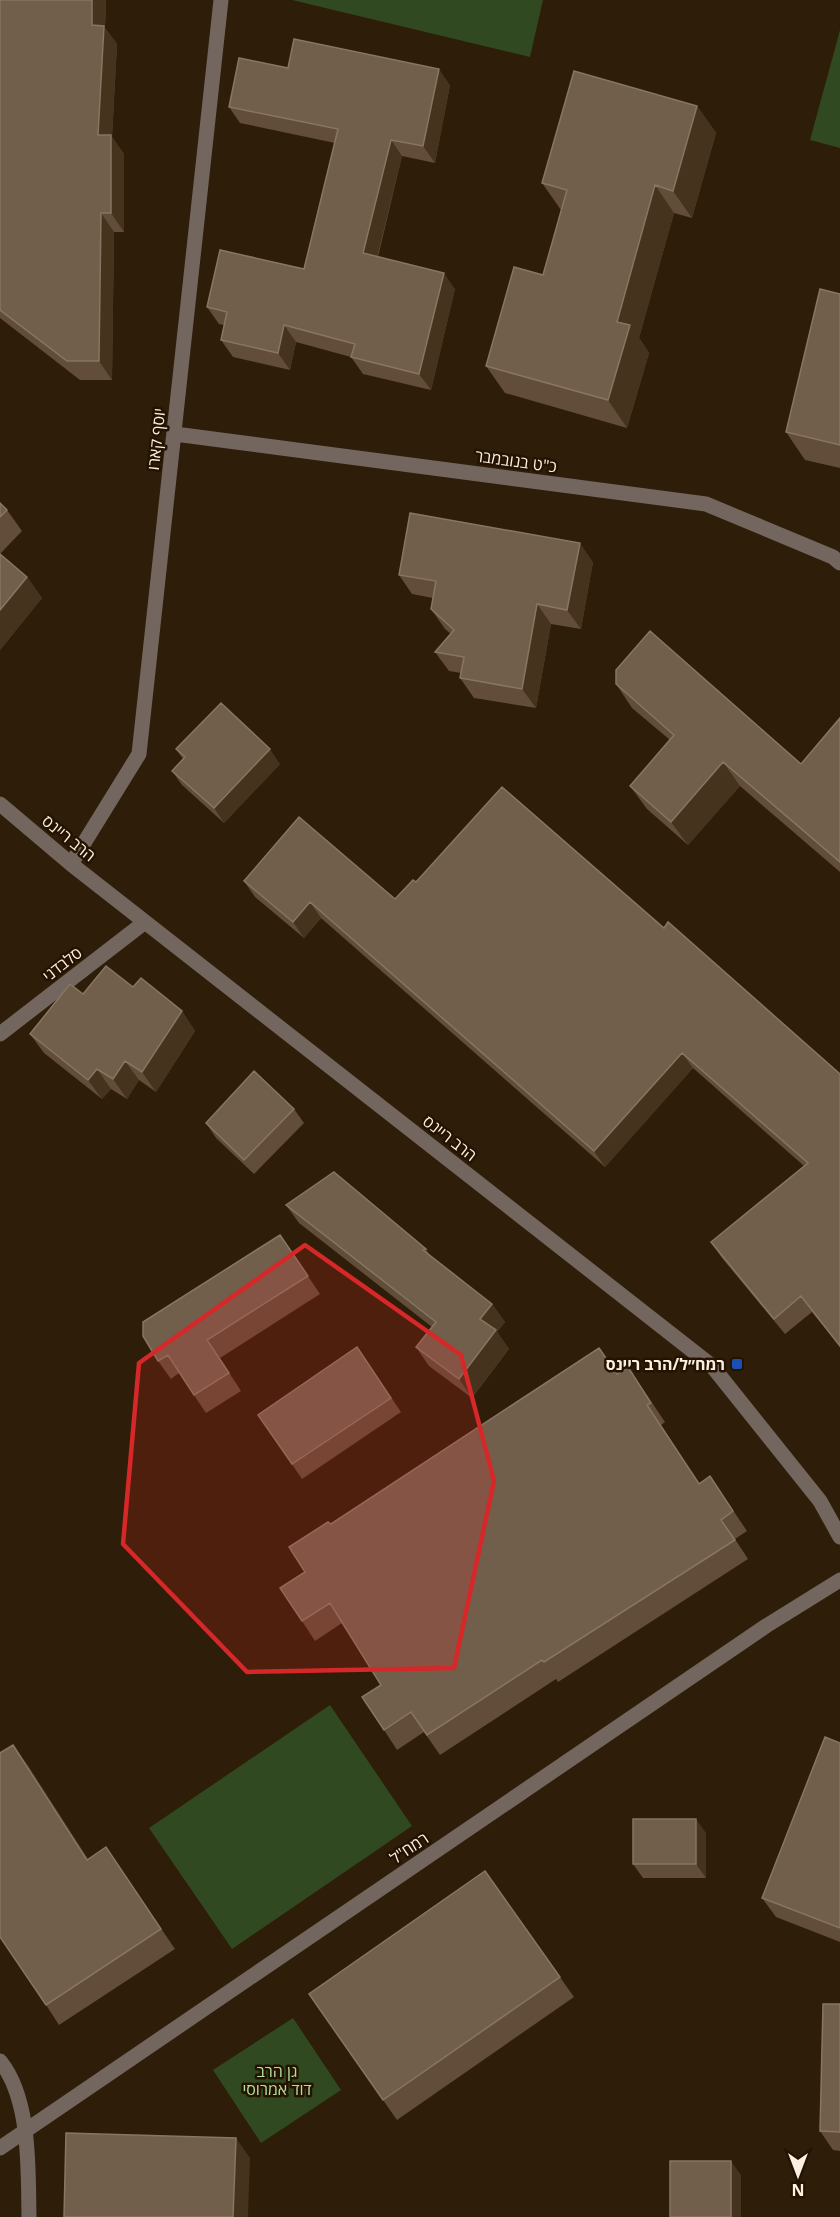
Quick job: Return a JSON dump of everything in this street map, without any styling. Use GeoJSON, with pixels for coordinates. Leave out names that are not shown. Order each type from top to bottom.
{"type":"FeatureCollection","features":[{"type":"Feature","properties":{"kind":"street","name":"יוסף קארו"},"geometry":{"type":"LineString","coordinates":[[71,864],[139,754],[221,0]]}},
{"type":"Feature","properties":{"kind":"street","name":"כ\"ט בנובמבר"},"geometry":{"type":"LineString","coordinates":[[175,434],[706,504],[833,557],[840,563]]}},
{"type":"Feature","properties":{"kind":"street","name":"הרב ריינס"},"geometry":{"type":"LineString","coordinates":[[0,804],[71,864],[712,1366],[820,1501],[840,1537]]}},
{"type":"Feature","properties":{"kind":"street","name":"סלבדני"},"geometry":{"type":"LineString","coordinates":[[0,1034],[145,922]]}},
{"type":"Feature","properties":{"kind":"street","name":"רמח\"ל"},"geometry":{"type":"LineString","coordinates":[[0,2148],[766,1626],[840,1580]]}},
{"type":"Feature","properties":{"kind":"street"},"geometry":{"type":"LineString","coordinates":[[0,2061],[18,2092],[25,2131],[29,2217]]}},
{"type":"Feature","properties":{"kind":"highlighted area"},"geometry":{"type":"Polygon","coordinates":[[[305,1245],[461,1355],[494,1481],[454,1668],[247,1672],[123,1544],[139,1363],[305,1245]]]}},
{"type":"Feature","properties":{"kind":"green space"},"geometry":{"type":"Polygon","coordinates":[[[292,0],[543,0],[530,57],[292,0]]]}},
{"type":"Feature","properties":{"kind":"green space"},"geometry":{"type":"Polygon","coordinates":[[[840,30],[840,148],[810,140],[840,30]]]}},
{"type":"Feature","properties":{"kind":"green space"},"geometry":{"type":"Polygon","coordinates":[[[330,1705],[412,1826],[232,1949],[149,1828],[330,1705]]]}},
{"type":"Feature","properties":{"kind":"green space","name":"גן הרב דוד אמרוסי"},"geometry":{"type":"Polygon","coordinates":[[[293,2018],[341,2090],[261,2143],[213,2070],[293,2018]]]}},
{"type":"Feature","properties":{"kind":"building"},"geometry":{"type":"Polygon","coordinates":[[[0,0],[92,0],[92,25],[104,26],[98,135],[111,135],[111,213],[101,213],[99,361],[67,361],[0,310],[0,0]]]}},
{"type":"Feature","properties":{"kind":"building"},"geometry":{"type":"Polygon","coordinates":[[[294,39],[439,69],[423,146],[391,140],[363,253],[444,273],[419,374],[351,357],[355,344],[284,325],[278,353],[221,340],[227,312],[207,307],[220,250],[304,269],[338,129],[229,107],[239,58],[288,68],[294,39]]]}},
{"type":"Feature","properties":{"kind":"building"},"geometry":{"type":"Polygon","coordinates":[[[574,71],[697,106],[673,191],[655,185],[617,322],[630,325],[608,400],[486,366],[514,267],[543,275],[567,190],[542,183],[574,71]]]}},
{"type":"Feature","properties":{"kind":"building"},"geometry":{"type":"Polygon","coordinates":[[[820,289],[840,294],[840,445],[786,432],[820,289]]]}},
{"type":"Feature","properties":{"kind":"building"},"geometry":{"type":"Polygon","coordinates":[[[0,503],[7,510],[0,517],[0,503]]]}},
{"type":"Feature","properties":{"kind":"building"},"geometry":{"type":"Polygon","coordinates":[[[410,513],[580,543],[567,610],[537,604],[522,689],[460,678],[464,657],[435,652],[454,630],[431,609],[436,581],[399,575],[410,513]]]}},
{"type":"Feature","properties":{"kind":"building"},"geometry":{"type":"Polygon","coordinates":[[[0,554],[27,577],[0,610],[0,554]]]}},
{"type":"Feature","properties":{"kind":"building"},"geometry":{"type":"Polygon","coordinates":[[[650,631],[801,764],[840,718],[840,862],[723,762],[671,822],[630,786],[674,735],[616,684],[616,670],[650,631]]]}},
{"type":"Feature","properties":{"kind":"building"},"geometry":{"type":"Polygon","coordinates":[[[221,703],[270,749],[214,808],[172,771],[185,757],[176,749],[221,703]]]}},
{"type":"Feature","properties":{"kind":"building"},"geometry":{"type":"Polygon","coordinates":[[[502,787],[664,928],[668,922],[840,1074],[840,1346],[801,1296],[774,1319],[711,1242],[808,1163],[682,1053],[594,1151],[310,902],[293,922],[244,881],[299,817],[395,899],[413,880],[416,882],[502,787]]]}},
{"type":"Feature","properties":{"kind":"building"},"geometry":{"type":"Polygon","coordinates":[[[106,966],[133,987],[141,978],[182,1011],[142,1072],[125,1061],[113,1079],[97,1069],[88,1080],[30,1034],[70,984],[83,994],[106,966]]]}},
{"type":"Feature","properties":{"kind":"building"},"geometry":{"type":"Polygon","coordinates":[[[254,1071],[294,1109],[244,1160],[206,1123],[254,1071]]]}},
{"type":"Feature","properties":{"kind":"building"},"geometry":{"type":"Polygon","coordinates":[[[334,1172],[426,1249],[423,1250],[492,1304],[480,1319],[496,1330],[459,1379],[416,1347],[436,1322],[286,1205],[334,1172]]]}},
{"type":"Feature","properties":{"kind":"building"},"geometry":{"type":"Polygon","coordinates":[[[280,1235],[308,1276],[207,1340],[229,1373],[194,1395],[168,1355],[158,1361],[143,1336],[143,1322],[280,1235]]]}},
{"type":"Feature","properties":{"kind":"building"},"geometry":{"type":"Polygon","coordinates":[[[357,1347],[391,1398],[292,1464],[258,1415],[357,1347]]]}},
{"type":"Feature","properties":{"kind":"building"},"geometry":{"type":"Polygon","coordinates":[[[599,1348],[617,1374],[628,1367],[651,1403],[647,1405],[699,1484],[710,1476],[733,1511],[721,1520],[735,1540],[544,1662],[542,1660],[427,1735],[411,1712],[384,1730],[362,1697],[381,1685],[330,1603],[302,1621],[280,1588],[305,1572],[289,1547],[328,1522],[331,1524],[599,1348]]]}},
{"type":"Feature","properties":{"kind":"building"},"geometry":{"type":"Polygon","coordinates":[[[825,1737],[840,1743],[840,1928],[762,1898],[825,1737]]]}},
{"type":"Feature","properties":{"kind":"building"},"geometry":{"type":"Polygon","coordinates":[[[13,1745],[87,1860],[106,1847],[161,1929],[46,2005],[0,1937],[0,1753],[13,1745]]]}},
{"type":"Feature","properties":{"kind":"building"},"geometry":{"type":"Polygon","coordinates":[[[633,1819],[696,1819],[696,1864],[633,1864],[633,1819]]]}},
{"type":"Feature","properties":{"kind":"building"},"geometry":{"type":"Polygon","coordinates":[[[485,1871],[560,1977],[383,2100],[309,1994],[485,1871]]]}},
{"type":"Feature","properties":{"kind":"building"},"geometry":{"type":"Polygon","coordinates":[[[823,2004],[840,2004],[840,2132],[820,2131],[823,2004]]]}},
{"type":"Feature","properties":{"kind":"building"},"geometry":{"type":"Polygon","coordinates":[[[66,2133],[236,2138],[233,2217],[64,2217],[66,2133]]]}},
{"type":"Feature","properties":{"kind":"building"},"geometry":{"type":"Polygon","coordinates":[[[670,2161],[731,2161],[731,2217],[670,2217],[670,2161]]]}},
{"type":"Feature","properties":{"kind":"place","name":"רמח״ל/הרב ריינס"},"geometry":{"type":"Point","coordinates":[737,1364]}}]}
